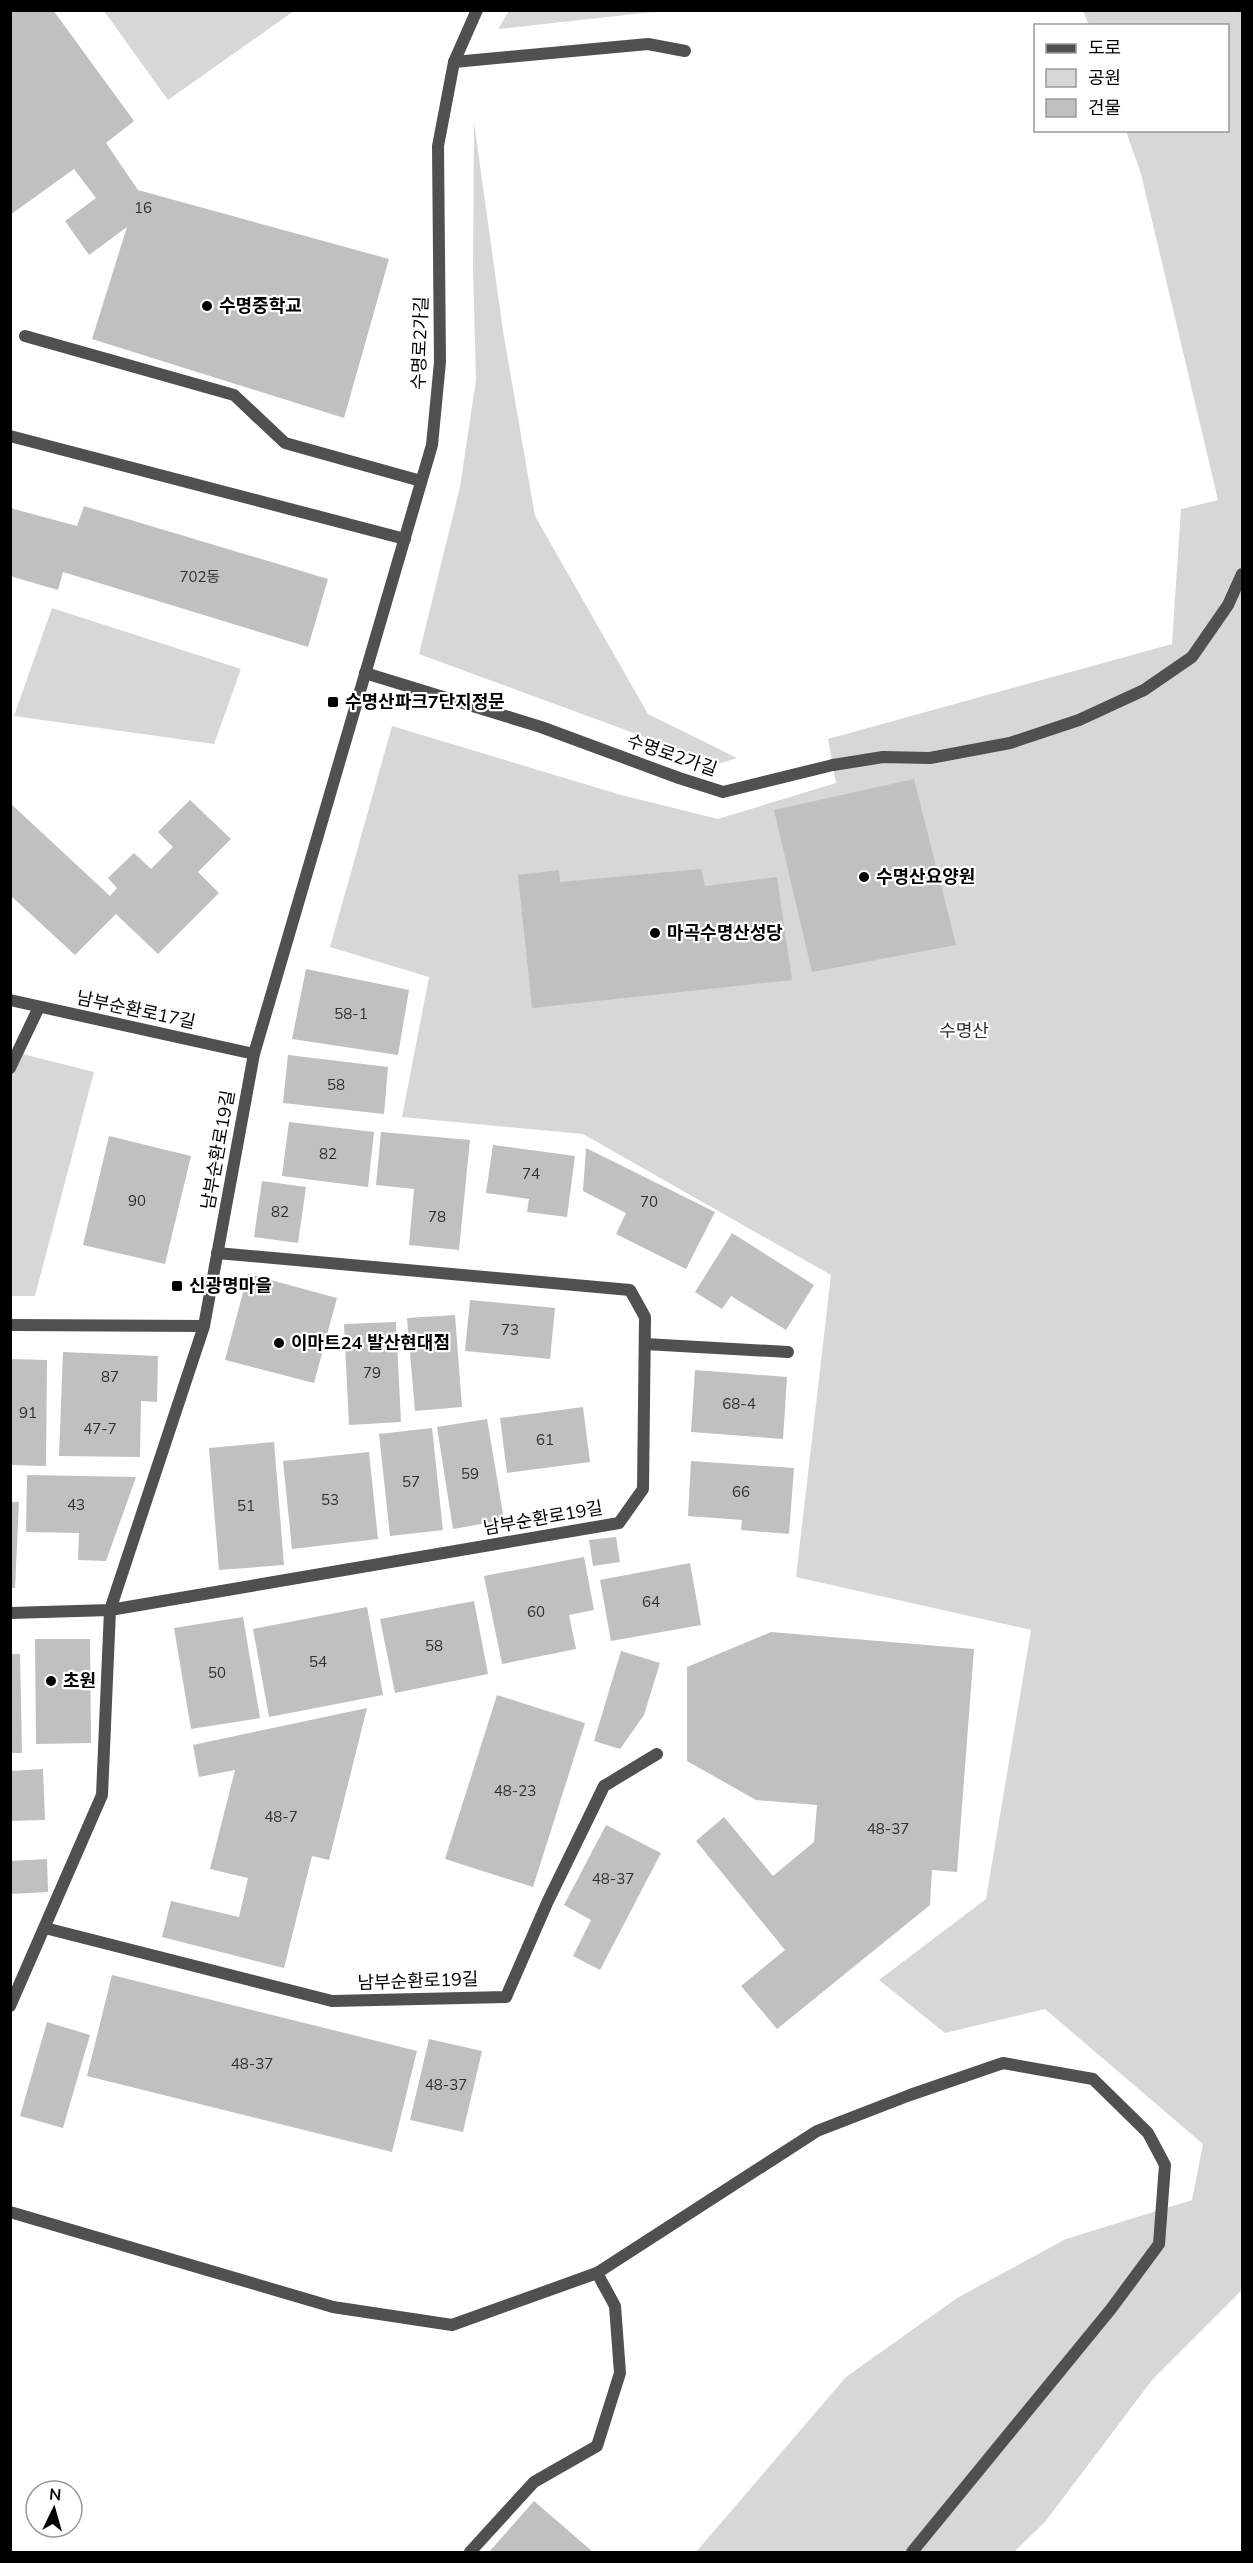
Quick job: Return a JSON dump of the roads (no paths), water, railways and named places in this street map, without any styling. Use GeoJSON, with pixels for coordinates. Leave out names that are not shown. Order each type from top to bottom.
{"type":"FeatureCollection","features":[{"type":"Feature","properties":{"kind":"street","name":"수명로2가길"},"geometry":{"type":"LineString","coordinates":[[254,1054],[432,445],[440,362],[438,146],[454,62],[477,10]]}},
{"type":"Feature","properties":{"kind":"street"},"geometry":{"type":"LineString","coordinates":[[454,62],[648,44],[685,51]]}},
{"type":"Feature","properties":{"kind":"street"},"geometry":{"type":"LineString","coordinates":[[25,336],[234,395],[285,443],[421,481]]}},
{"type":"Feature","properties":{"kind":"street"},"geometry":{"type":"LineString","coordinates":[[10,436],[405,539]]}},
{"type":"Feature","properties":{"kind":"street","name":"수명로2가길"},"geometry":{"type":"LineString","coordinates":[[365,674],[541,727],[723,792],[833,765],[883,757],[930,758],[1010,743],[1079,720],[1144,690],[1192,657],[1228,605],[1242,574]]}},
{"type":"Feature","properties":{"kind":"street","name":"남부순환로17길"},"geometry":{"type":"LineString","coordinates":[[10,1000],[254,1054]]}},
{"type":"Feature","properties":{"kind":"street"},"geometry":{"type":"LineString","coordinates":[[10,1068],[39,1007]]}},
{"type":"Feature","properties":{"kind":"street","name":"남부순환로19길"},"geometry":{"type":"LineString","coordinates":[[10,2006],[102,1795],[110,1610],[204,1326],[254,1054]]}},
{"type":"Feature","properties":{"kind":"street","name":"남부순환로19길"},"geometry":{"type":"LineString","coordinates":[[10,1612],[110,1610],[619,1523],[643,1489],[645,1317],[630,1290],[217,1253]]}},
{"type":"Feature","properties":{"kind":"street"},"geometry":{"type":"LineString","coordinates":[[10,1325],[204,1326]]}},
{"type":"Feature","properties":{"kind":"street"},"geometry":{"type":"LineString","coordinates":[[645,1344],[788,1352]]}},
{"type":"Feature","properties":{"kind":"street","name":"남부순환로19길"},"geometry":{"type":"LineString","coordinates":[[45,1928],[332,2001],[506,1996],[547,1902],[603,1786],[657,1754]]}},
{"type":"Feature","properties":{"kind":"street"},"geometry":{"type":"LineString","coordinates":[[10,2212],[333,2307],[452,2325],[597,2273],[817,2131],[910,2095],[1003,2063],[1093,2079],[1148,2133],[1164,2165],[1159,2244],[1112,2309],[912,2553]]}},
{"type":"Feature","properties":{"kind":"street"},"geometry":{"type":"LineString","coordinates":[[470,2553],[534,2482],[597,2446],[620,2373],[615,2306],[597,2273]]}},
{"type":"Feature","properties":{"kind":"place","name":"수명중학교"},"geometry":{"type":"Point","coordinates":[207,306]}},
{"type":"Feature","properties":{"kind":"place","name":"수명산파크7단지정문"},"geometry":{"type":"Point","coordinates":[333,702]}},
{"type":"Feature","properties":{"kind":"place","name":"수명산요양원"},"geometry":{"type":"Point","coordinates":[864,877]}},
{"type":"Feature","properties":{"kind":"place","name":"마곡수명산성당"},"geometry":{"type":"Point","coordinates":[655,933]}},
{"type":"Feature","properties":{"kind":"place","name":"신광명마을"},"geometry":{"type":"Point","coordinates":[177,1286]}},
{"type":"Feature","properties":{"kind":"place","name":"이마트24 발산현대점"},"geometry":{"type":"Point","coordinates":[279,1343]}},
{"type":"Feature","properties":{"kind":"place","name":"초원"},"geometry":{"type":"Point","coordinates":[51,1681]}},
{"type":"Feature","properties":{"kind":"park label","name":"수명산"},"geometry":{"type":"Point","coordinates":[964,1031]}}]}
